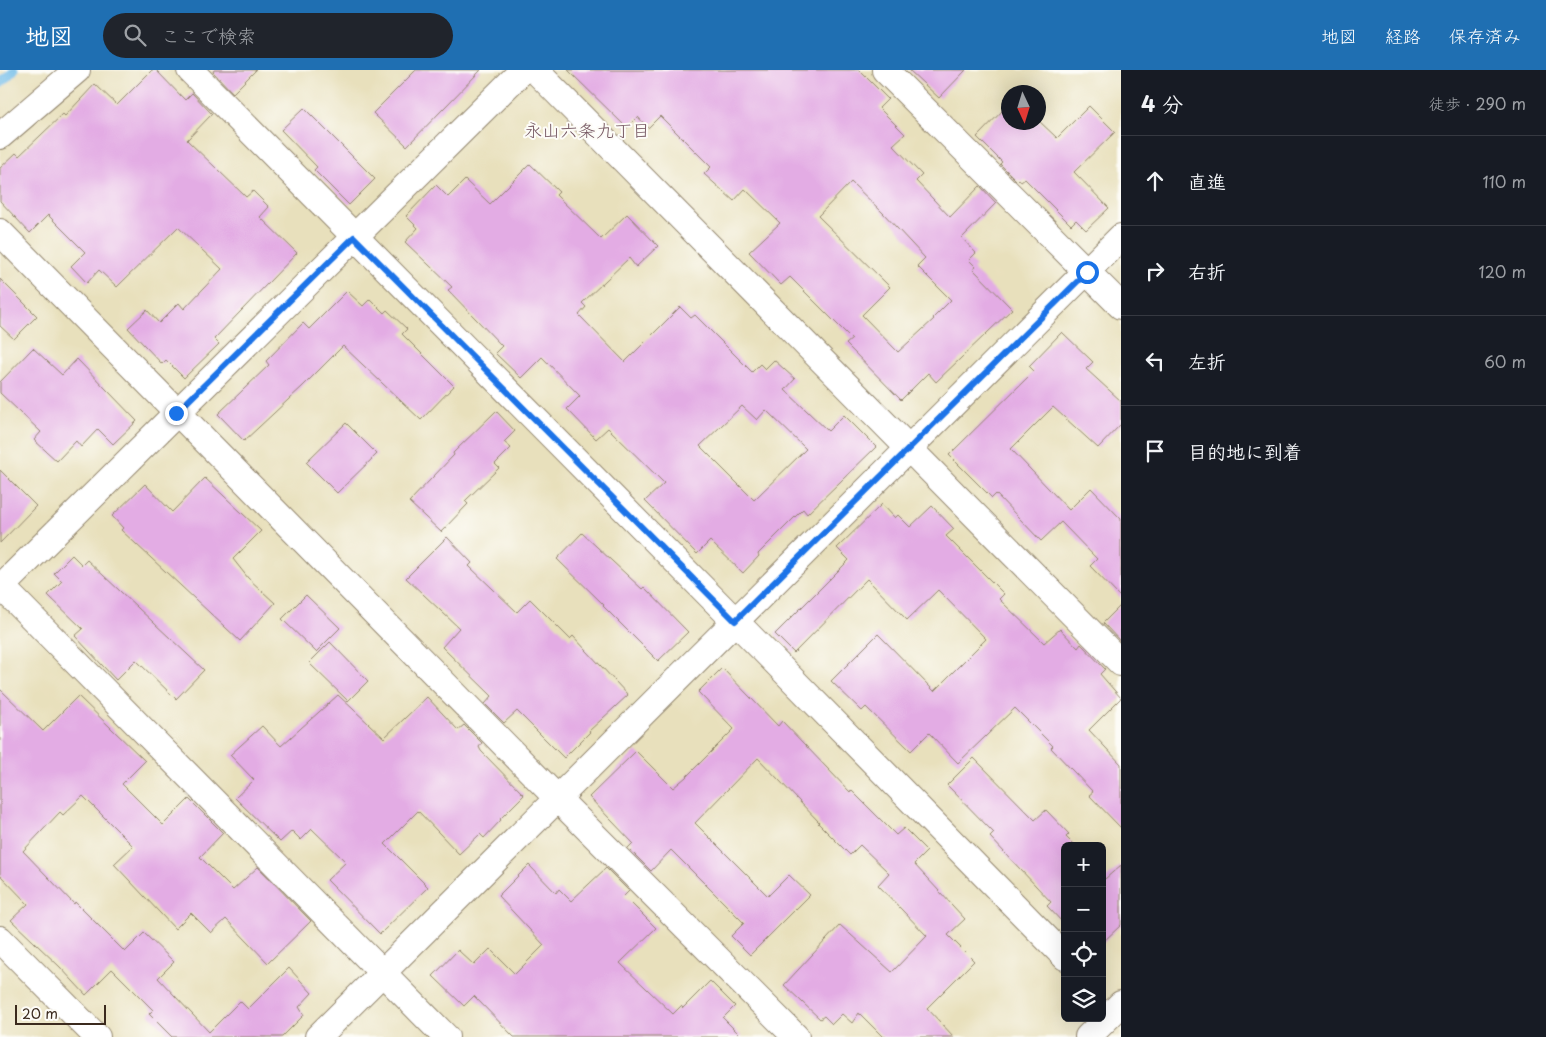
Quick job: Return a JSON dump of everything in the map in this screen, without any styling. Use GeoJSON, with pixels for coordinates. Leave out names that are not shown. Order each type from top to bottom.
{"type":"FeatureCollection","features":[{"type":"Feature","properties":{"kind":"street"},"geometry":{"type":"LineString","coordinates":[[0,136],[78,70]]}},
{"type":"Feature","properties":{"kind":"street"},"geometry":{"type":"LineString","coordinates":[[190,70],[1061,953]]}},
{"type":"Feature","properties":{"kind":"street"},"geometry":{"type":"LineString","coordinates":[[446,1037],[1,587],[523,70]]}},
{"type":"Feature","properties":{"kind":"street"},"geometry":{"type":"LineString","coordinates":[[535,70],[1121,663]]}},
{"type":"Feature","properties":{"kind":"street"},"geometry":{"type":"LineString","coordinates":[[885,70],[1121,306]]}},
{"type":"Feature","properties":{"kind":"street"},"geometry":{"type":"LineString","coordinates":[[0,232],[176,413],[796,1037]]}},
{"type":"Feature","properties":{"kind":"street"},"geometry":{"type":"LineString","coordinates":[[318,1037],[1121,237]]}},
{"type":"Feature","properties":{"kind":"street"},"geometry":{"type":"LineString","coordinates":[[0,939],[97,1037]]}},
{"type":"Feature","properties":{"kind":"street"},"geometry":{"type":"LineString","coordinates":[[1088,1037],[1113,1003]]}},
{"type":"Feature","properties":{"kind":"building"},"geometry":{"type":"Polygon","coordinates":[[[152,70],[156,70],[185,100],[192,93],[212,114],[187,140],[246,197],[253,191],[269,207],[260,217],[297,253],[214,339],[219,344],[184,378],[166,360],[162,364],[128,328],[147,310],[159,323],[179,303],[184,309],[222,269],[178,227],[117,287],[99,270],[87,283],[71,266],[85,252],[48,215],[30,233],[0,201],[0,168],[16,153],[19,156],[63,114],[65,116],[95,84],[117,105],[152,70]]]}},
{"type":"Feature","properties":{"kind":"building"},"geometry":{"type":"Polygon","coordinates":[[[214,70],[256,70],[233,93],[213,72],[214,70]]]}},
{"type":"Feature","properties":{"kind":"building"},"geometry":{"type":"Polygon","coordinates":[[[416,70],[481,70],[407,146],[373,113],[416,70]]]}},
{"type":"Feature","properties":{"kind":"building"},"geometry":{"type":"Polygon","coordinates":[[[568,70],[859,70],[888,99],[879,108],[905,134],[893,145],[922,175],[916,181],[950,217],[980,186],[996,203],[962,238],[976,253],[969,260],[976,267],[973,269],[1012,309],[936,382],[928,373],[901,400],[846,344],[852,339],[790,277],[781,285],[749,252],[780,223],[745,189],[734,201],[704,174],[711,167],[660,116],[648,128],[638,117],[627,128],[568,70]],[[851,182],[818,216],[890,287],[862,315],[898,352],[934,319],[951,300],[917,266],[925,258],[851,182]]]}},
{"type":"Feature","properties":{"kind":"building"},"geometry":{"type":"Polygon","coordinates":[[[909,70],[966,70],[939,98],[909,70]]]}},
{"type":"Feature","properties":{"kind":"building"},"geometry":{"type":"Polygon","coordinates":[[[1089,106],[1115,132],[1074,172],[1109,208],[1086,230],[1076,220],[1071,225],[1025,179],[1021,182],[1019,179],[1017,181],[1000,164],[1002,162],[977,137],[1001,112],[1001,130],[1046,130],[1046,128],[1057,138],[1089,106]]]}},
{"type":"Feature","properties":{"kind":"building"},"geometry":{"type":"Polygon","coordinates":[[[304,108],[375,179],[349,205],[314,170],[317,167],[281,130],[304,108]]]}},
{"type":"Feature","properties":{"kind":"building"},"geometry":{"type":"Polygon","coordinates":[[[530,164],[559,192],[556,195],[601,239],[627,214],[658,246],[636,267],[629,258],[582,303],[586,307],[579,315],[625,362],[680,307],[691,318],[695,315],[752,372],[760,364],[765,369],[774,360],[795,379],[785,390],[828,431],[844,415],[876,447],[807,514],[803,509],[758,554],[759,556],[743,573],[710,541],[697,554],[645,501],[664,483],[608,428],[596,439],[567,409],[580,396],[542,357],[521,378],[495,353],[502,346],[448,290],[452,287],[405,242],[418,228],[406,216],[436,185],[448,197],[465,180],[490,204],[530,164]],[[742,406],[700,446],[754,500],[806,449],[766,410],[757,420],[742,406]]]}},
{"type":"Feature","properties":{"kind":"building"},"geometry":{"type":"Polygon","coordinates":[[[0,279],[37,316],[14,339],[0,326],[0,279]]]}},
{"type":"Feature","properties":{"kind":"building"},"geometry":{"type":"Polygon","coordinates":[[[347,291],[363,306],[370,299],[384,313],[387,310],[407,329],[402,334],[454,386],[421,420],[343,346],[244,441],[218,414],[269,365],[266,361],[303,323],[309,329],[347,291]]]}},
{"type":"Feature","properties":{"kind":"building"},"geometry":{"type":"Polygon","coordinates":[[[1062,332],[1093,362],[1086,369],[1121,401],[1121,424],[1098,448],[1053,407],[1011,449],[1069,510],[1091,488],[1121,519],[1121,598],[1090,566],[1097,559],[1061,522],[1041,541],[996,494],[992,498],[949,455],[1034,371],[1029,366],[1062,332]]]}},
{"type":"Feature","properties":{"kind":"building"},"geometry":{"type":"Polygon","coordinates":[[[33,348],[62,375],[77,359],[137,421],[113,444],[98,429],[81,447],[76,441],[57,461],[34,440],[41,432],[0,393],[0,382],[33,348]]]}},
{"type":"Feature","properties":{"kind":"building"},"geometry":{"type":"Polygon","coordinates":[[[496,411],[515,431],[504,442],[511,448],[495,464],[499,468],[465,501],[468,504],[441,532],[409,502],[454,455],[453,453],[496,411]]]}},
{"type":"Feature","properties":{"kind":"building"},"geometry":{"type":"Polygon","coordinates":[[[346,423],[377,454],[337,493],[306,462],[346,423]]]}},
{"type":"Feature","properties":{"kind":"building"},"geometry":{"type":"Polygon","coordinates":[[[0,470],[36,506],[0,543],[0,470]]]}},
{"type":"Feature","properties":{"kind":"building"},"geometry":{"type":"Polygon","coordinates":[[[205,478],[261,531],[233,559],[248,578],[275,603],[240,641],[121,530],[123,528],[112,516],[145,484],[172,512],[205,478]]]}},
{"type":"Feature","properties":{"kind":"building"},"geometry":{"type":"Polygon","coordinates":[[[882,504],[895,518],[898,515],[910,527],[932,506],[954,529],[946,536],[1004,594],[999,599],[1044,643],[1060,629],[1078,648],[1081,644],[1105,669],[1100,674],[1121,698],[1089,730],[1121,764],[1121,828],[1089,795],[1093,792],[1051,748],[1053,746],[1015,708],[958,763],[929,733],[911,751],[866,707],[862,711],[831,681],[878,634],[934,691],[986,639],[938,590],[907,620],[867,579],[794,653],[775,634],[849,560],[837,548],[882,504]]]}},
{"type":"Feature","properties":{"kind":"building"},"geometry":{"type":"Polygon","coordinates":[[[582,533],[642,589],[644,587],[688,632],[658,661],[557,559],[582,533]]]}},
{"type":"Feature","properties":{"kind":"building"},"geometry":{"type":"Polygon","coordinates":[[[447,537],[472,563],[469,566],[517,612],[530,599],[570,639],[573,636],[628,695],[589,731],[564,758],[517,711],[504,723],[485,704],[492,696],[442,647],[459,628],[406,578],[447,537]]]}},
{"type":"Feature","properties":{"kind":"building"},"geometry":{"type":"Polygon","coordinates":[[[72,555],[82,565],[87,560],[204,670],[176,699],[136,660],[116,680],[75,636],[83,629],[48,595],[62,581],[54,573],[72,555]]]}},
{"type":"Feature","properties":{"kind":"building"},"geometry":{"type":"Polygon","coordinates":[[[306,595],[340,628],[316,652],[282,619],[306,595]]]}},
{"type":"Feature","properties":{"kind":"building"},"geometry":{"type":"Polygon","coordinates":[[[1121,605],[1121,642],[1103,623],[1121,605]]]}},
{"type":"Feature","properties":{"kind":"building"},"geometry":{"type":"Polygon","coordinates":[[[330,642],[368,681],[348,701],[309,663],[330,642]]]}},
{"type":"Feature","properties":{"kind":"building"},"geometry":{"type":"Polygon","coordinates":[[[722,668],[778,726],[782,721],[850,792],[851,790],[896,835],[904,828],[927,851],[914,864],[965,919],[948,935],[974,961],[927,1008],[954,1037],[883,1037],[859,1013],[852,1023],[842,1014],[832,1024],[824,1016],[820,1019],[784,985],[840,925],[892,972],[927,936],[878,885],[889,873],[860,845],[850,855],[758,758],[695,823],[768,896],[789,875],[810,895],[750,955],[731,936],[744,923],[671,850],[651,871],[628,848],[633,843],[589,797],[636,751],[673,788],[686,777],[734,729],[698,692],[722,668]]]}},
{"type":"Feature","properties":{"kind":"building"},"geometry":{"type":"Polygon","coordinates":[[[0,689],[43,731],[78,696],[145,761],[122,784],[163,825],[189,799],[223,833],[200,857],[233,890],[258,867],[311,921],[268,963],[226,919],[211,933],[191,913],[175,929],[114,864],[133,846],[83,796],[63,815],[60,812],[23,851],[74,904],[75,902],[125,952],[144,933],[174,962],[158,978],[209,1032],[240,1001],[248,1009],[289,968],[312,993],[299,1007],[304,1015],[282,1037],[172,1037],[149,1014],[153,1010],[112,969],[86,995],[11,920],[28,904],[0,875],[0,689]]]}},
{"type":"Feature","properties":{"kind":"building"},"geometry":{"type":"Polygon","coordinates":[[[338,695],[384,738],[427,697],[458,730],[464,725],[482,743],[479,747],[481,751],[524,795],[484,838],[480,834],[459,854],[418,811],[385,844],[428,887],[380,934],[327,880],[346,862],[312,829],[301,840],[292,831],[280,842],[235,798],[254,780],[230,755],[262,726],[281,746],[338,695]]]}},
{"type":"Feature","properties":{"kind":"building"},"geometry":{"type":"Polygon","coordinates":[[[974,758],[1035,820],[1046,810],[1069,834],[1066,837],[1071,842],[1061,842],[1061,921],[1047,906],[1051,902],[990,837],[994,833],[947,785],[974,758]]]}},
{"type":"Feature","properties":{"kind":"building"},"geometry":{"type":"Polygon","coordinates":[[[529,865],[556,893],[559,889],[571,901],[606,868],[629,891],[624,896],[656,928],[620,963],[673,1014],[681,1006],[683,1008],[710,981],[735,1006],[723,1018],[742,1037],[514,1037],[474,996],[464,1006],[433,976],[458,950],[474,965],[490,949],[515,974],[544,945],[498,896],[529,865]]]}},
{"type":"Feature","properties":{"kind":"building"},"geometry":{"type":"Polygon","coordinates":[[[1121,865],[1121,925],[1106,939],[1106,887],[1106,878],[1121,865]]]}},
{"type":"Feature","properties":{"kind":"waterway"},"geometry":{"type":"LineString","coordinates":[[0,84],[14,70]]}},
{"type":"Feature","properties":{"kind":"district","name":"永山六条九丁目"},"geometry":{"type":"Point","coordinates":[587,131]}},
{"type":"Feature","properties":{"kind":"route"},"geometry":{"type":"LineString","coordinates":[[176,413],[354,237],[735,621],[1087,272]]}}]}
